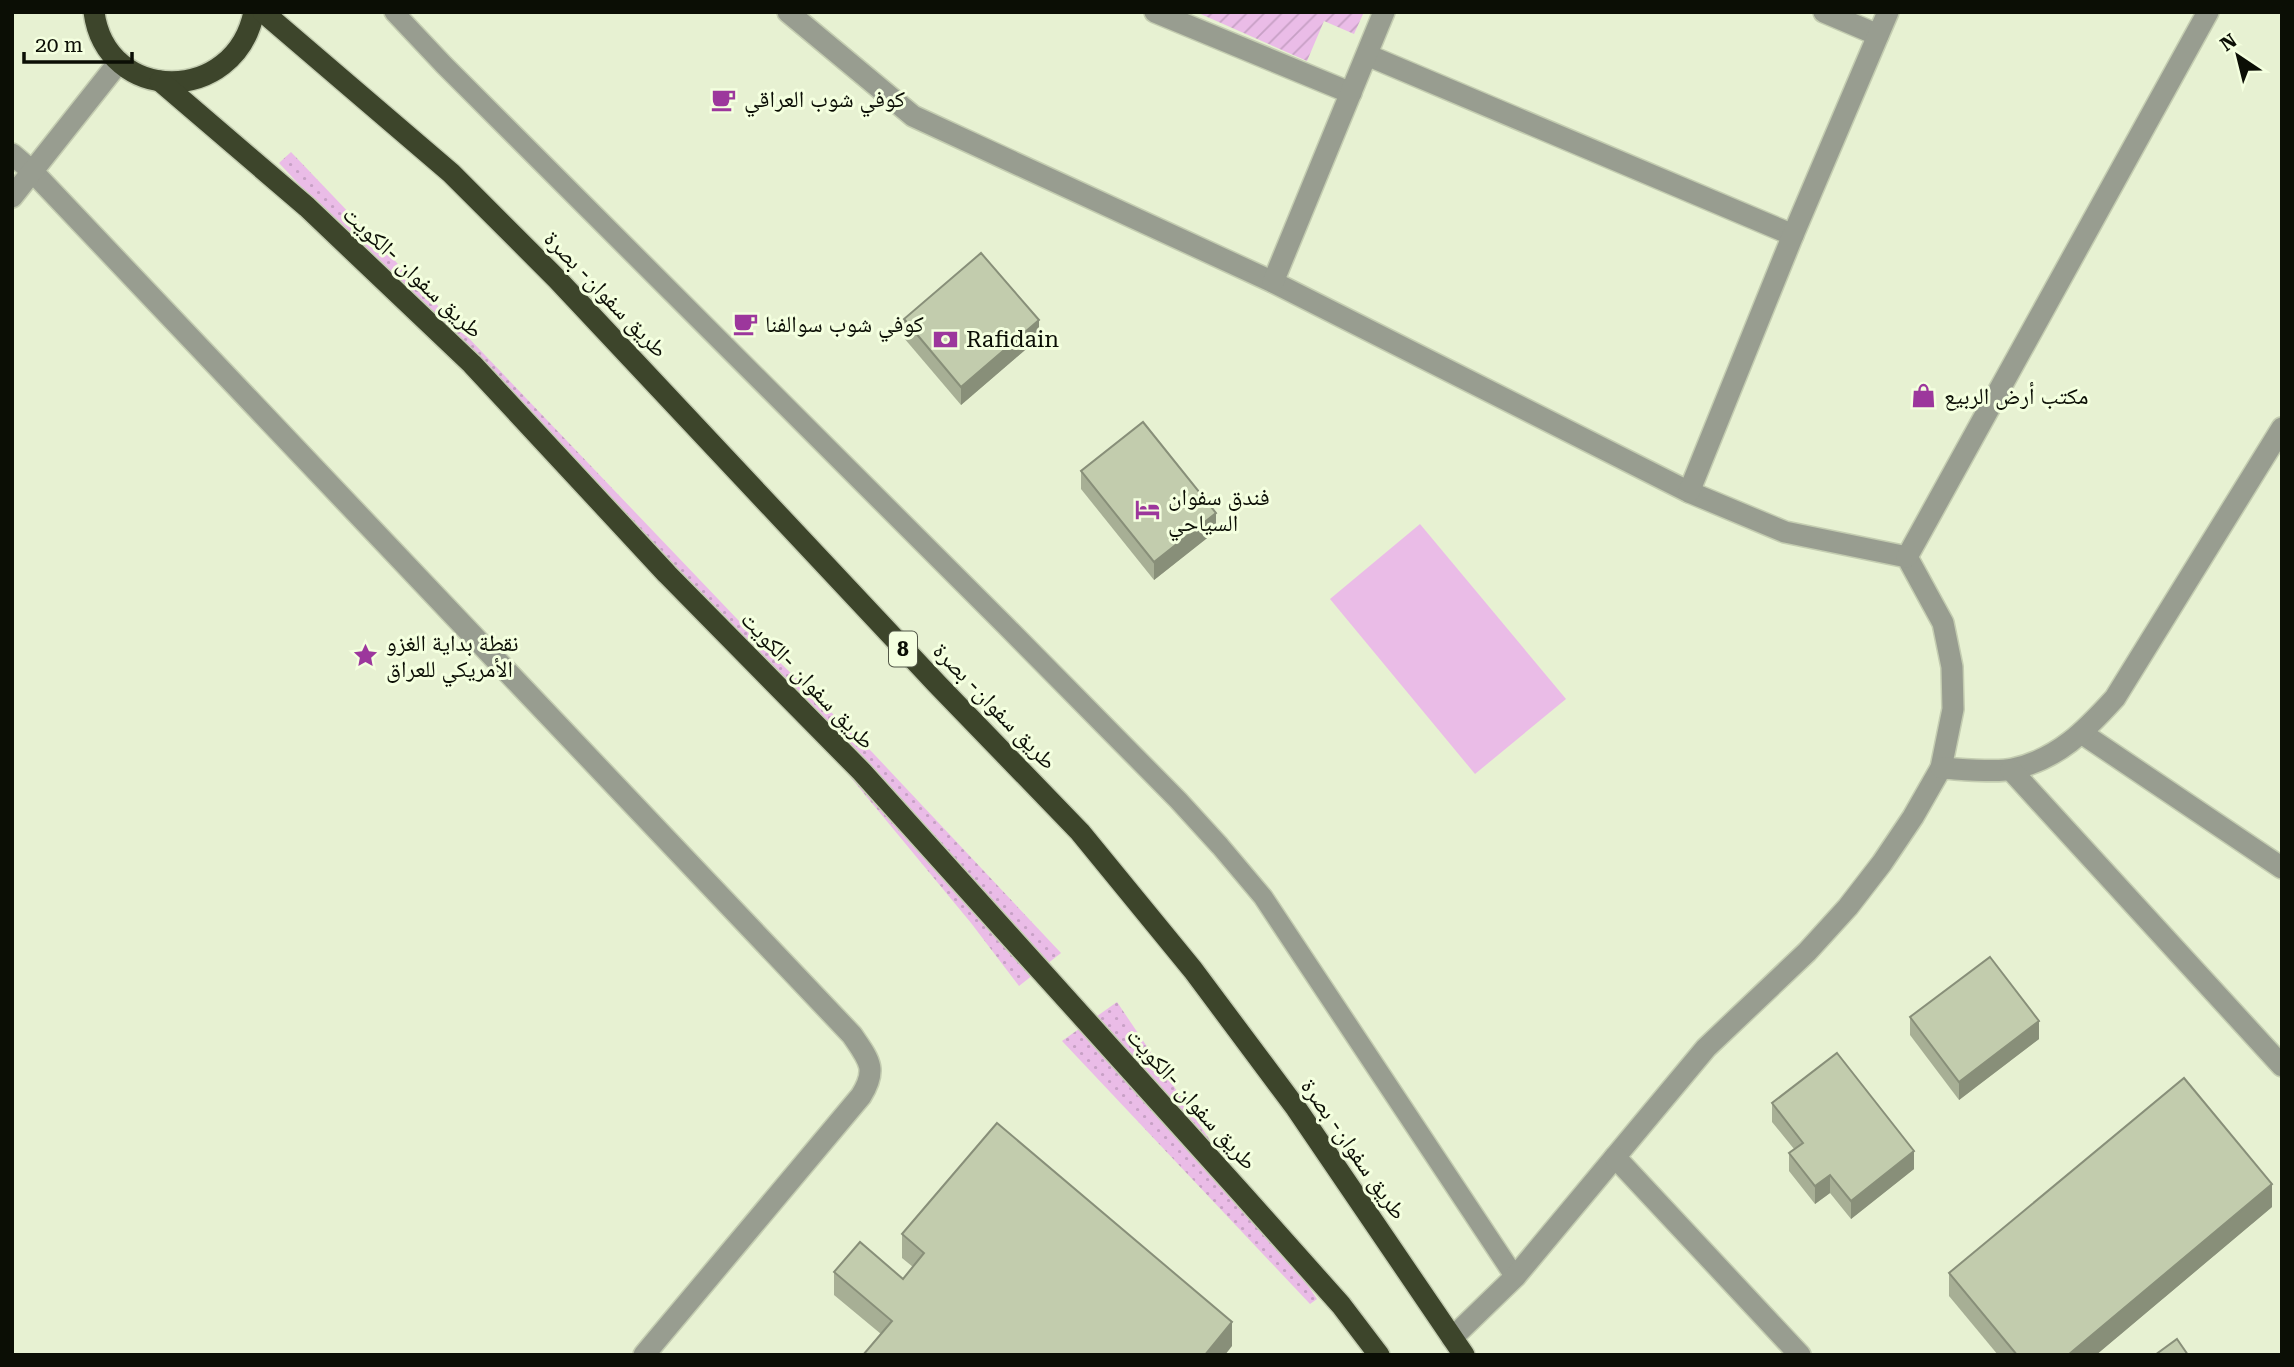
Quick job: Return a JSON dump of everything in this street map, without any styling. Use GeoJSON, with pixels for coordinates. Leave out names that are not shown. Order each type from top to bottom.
{"type":"FeatureCollection","features":[{"type":"Feature","properties":{"kind":"highway","name":"طريق سفوان -الكويت"},"geometry":{"type":"LineString","coordinates":[[92,15],[104,43],[119,62],[138,74],[160,81],[182,82],[205,77],[225,65],[240,49],[251,28],[254,12]]}},
{"type":"Feature","properties":{"kind":"highway","name":"طريق سفوان- بصرة"},"geometry":{"type":"LineString","coordinates":[[263,12],[451,173],[557,279],[928,675],[1080,832],[1193,970],[1296,1108],[1458,1346]]}},
{"type":"Feature","properties":{"kind":"highway","name":"طريق سفوان -الكويت"},"geometry":{"type":"LineString","coordinates":[[160,81],[307,207],[472,364],[667,574],[862,772],[1341,1305],[1379,1355]]}},
{"type":"Feature","properties":{"kind":"street"},"geometry":{"type":"LineString","coordinates":[[788,12],[913,116],[1273,282],[1689,492],[1785,532],[1907,557],[1943,623],[1951,667],[1954,709],[1941,768],[1905,828],[1848,907],[1807,952],[1706,1048],[1458,1346]]}},
{"type":"Feature","properties":{"kind":"street"},"geometry":{"type":"LineString","coordinates":[[1155,12],[1352,93]]}},
{"type":"Feature","properties":{"kind":"street"},"geometry":{"type":"LineString","coordinates":[[1273,282],[1384,12]]}},
{"type":"Feature","properties":{"kind":"street"},"geometry":{"type":"LineString","coordinates":[[1824,12],[1878,35]]}},
{"type":"Feature","properties":{"kind":"street"},"geometry":{"type":"LineString","coordinates":[[1689,492],[1793,234],[1888,12]]}},
{"type":"Feature","properties":{"kind":"street"},"geometry":{"type":"LineString","coordinates":[[1907,557],[2208,12]]}},
{"type":"Feature","properties":{"kind":"street"},"geometry":{"type":"LineString","coordinates":[[1367,55],[1793,234]]}},
{"type":"Feature","properties":{"kind":"street"},"geometry":{"type":"LineString","coordinates":[[12,197],[119,62]]}},
{"type":"Feature","properties":{"kind":"street"},"geometry":{"type":"LineString","coordinates":[[12,154],[33,172],[862,1048],[869,1064],[871,1079],[860,1096],[644,1355]]}},
{"type":"Feature","properties":{"kind":"street"},"geometry":{"type":"LineString","coordinates":[[1941,768],[2011,770],[2051,755],[2083,734],[2115,698],[2282,428]]}},
{"type":"Feature","properties":{"kind":"street"},"geometry":{"type":"LineString","coordinates":[[2083,734],[2282,868]]}},
{"type":"Feature","properties":{"kind":"street"},"geometry":{"type":"LineString","coordinates":[[2011,770],[2282,1066]]}},
{"type":"Feature","properties":{"kind":"street"},"geometry":{"type":"LineString","coordinates":[[1615,1157],[1800,1355]]}},
{"type":"Feature","properties":{"kind":"lane"},"geometry":{"type":"LineString","coordinates":[[394,12],[1005,625],[1220,846],[1263,897],[1515,1277]]}},
{"type":"Feature","properties":{"kind":"shaded area"},"geometry":{"type":"Polygon","coordinates":[[[1196,12],[1364,12],[1354,34],[1324,21],[1307,61],[1196,12]]]}},
{"type":"Feature","properties":{"kind":"shaded area"},"geometry":{"type":"Polygon","coordinates":[[[291,152],[762,645],[872,752],[1061,953],[1019,986],[971,923],[847,773],[279,163],[291,152]]]}},
{"type":"Feature","properties":{"kind":"shaded area"},"geometry":{"type":"Polygon","coordinates":[[[1420,524],[1566,699],[1475,774],[1330,599],[1420,524]]]}},
{"type":"Feature","properties":{"kind":"shaded area"},"geometry":{"type":"Polygon","coordinates":[[[1117,1002],[1317,1299],[1310,1304],[1062,1041],[1117,1002]]]}},
{"type":"Feature","properties":{"kind":"building"},"geometry":{"type":"Polygon","coordinates":[[[981,253],[1039,320],[961,387],[904,319],[981,253]]]}},
{"type":"Feature","properties":{"kind":"building","name":"فندق سفوان السياحي"},"geometry":{"type":"Polygon","coordinates":[[[1143,422],[1216,513],[1154,562],[1081,471],[1143,422]]]}},
{"type":"Feature","properties":{"kind":"building"},"geometry":{"type":"Polygon","coordinates":[[[1990,957],[2039,1021],[1959,1082],[1910,1017],[1990,957]]]}},
{"type":"Feature","properties":{"kind":"building"},"geometry":{"type":"Polygon","coordinates":[[[1837,1053],[1914,1151],[1851,1201],[1830,1175],[1815,1186],[1789,1153],[1803,1143],[1772,1103],[1837,1053]]]}},
{"type":"Feature","properties":{"kind":"building"},"geometry":{"type":"Polygon","coordinates":[[[2184,1078],[2272,1184],[2068,1355],[2017,1355],[1949,1273],[2184,1078]]]}},
{"type":"Feature","properties":{"kind":"building"},"geometry":{"type":"Polygon","coordinates":[[[997,1123],[1232,1322],[1205,1355],[863,1355],[892,1321],[834,1272],[860,1242],[903,1279],[924,1253],[902,1234],[997,1123]]]}},
{"type":"Feature","properties":{"kind":"building"},"geometry":{"type":"Polygon","coordinates":[[[2177,1339],[2188,1355],[2155,1355],[2177,1339]]]}},
{"type":"Feature","properties":{"kind":"place","name":"كوفي شوب العراقي"},"geometry":{"type":"Point","coordinates":[724,99]}},
{"type":"Feature","properties":{"kind":"place","name":"كوفي شوب سوالفنا"},"geometry":{"type":"Point","coordinates":[745,324]}},
{"type":"Feature","properties":{"kind":"place","name":"Rafidain"},"geometry":{"type":"Point","coordinates":[946,339]}},
{"type":"Feature","properties":{"kind":"place","name":"مكتب أرض الربيع"},"geometry":{"type":"Point","coordinates":[1924,396]}},
{"type":"Feature","properties":{"kind":"place","name":"فندق سفوان السياحي"},"geometry":{"type":"Point","coordinates":[1148,510]}},
{"type":"Feature","properties":{"kind":"place","name":"نقطة بداية الغزو الأمريكي للعراق"},"geometry":{"type":"Point","coordinates":[366,656]}}]}
